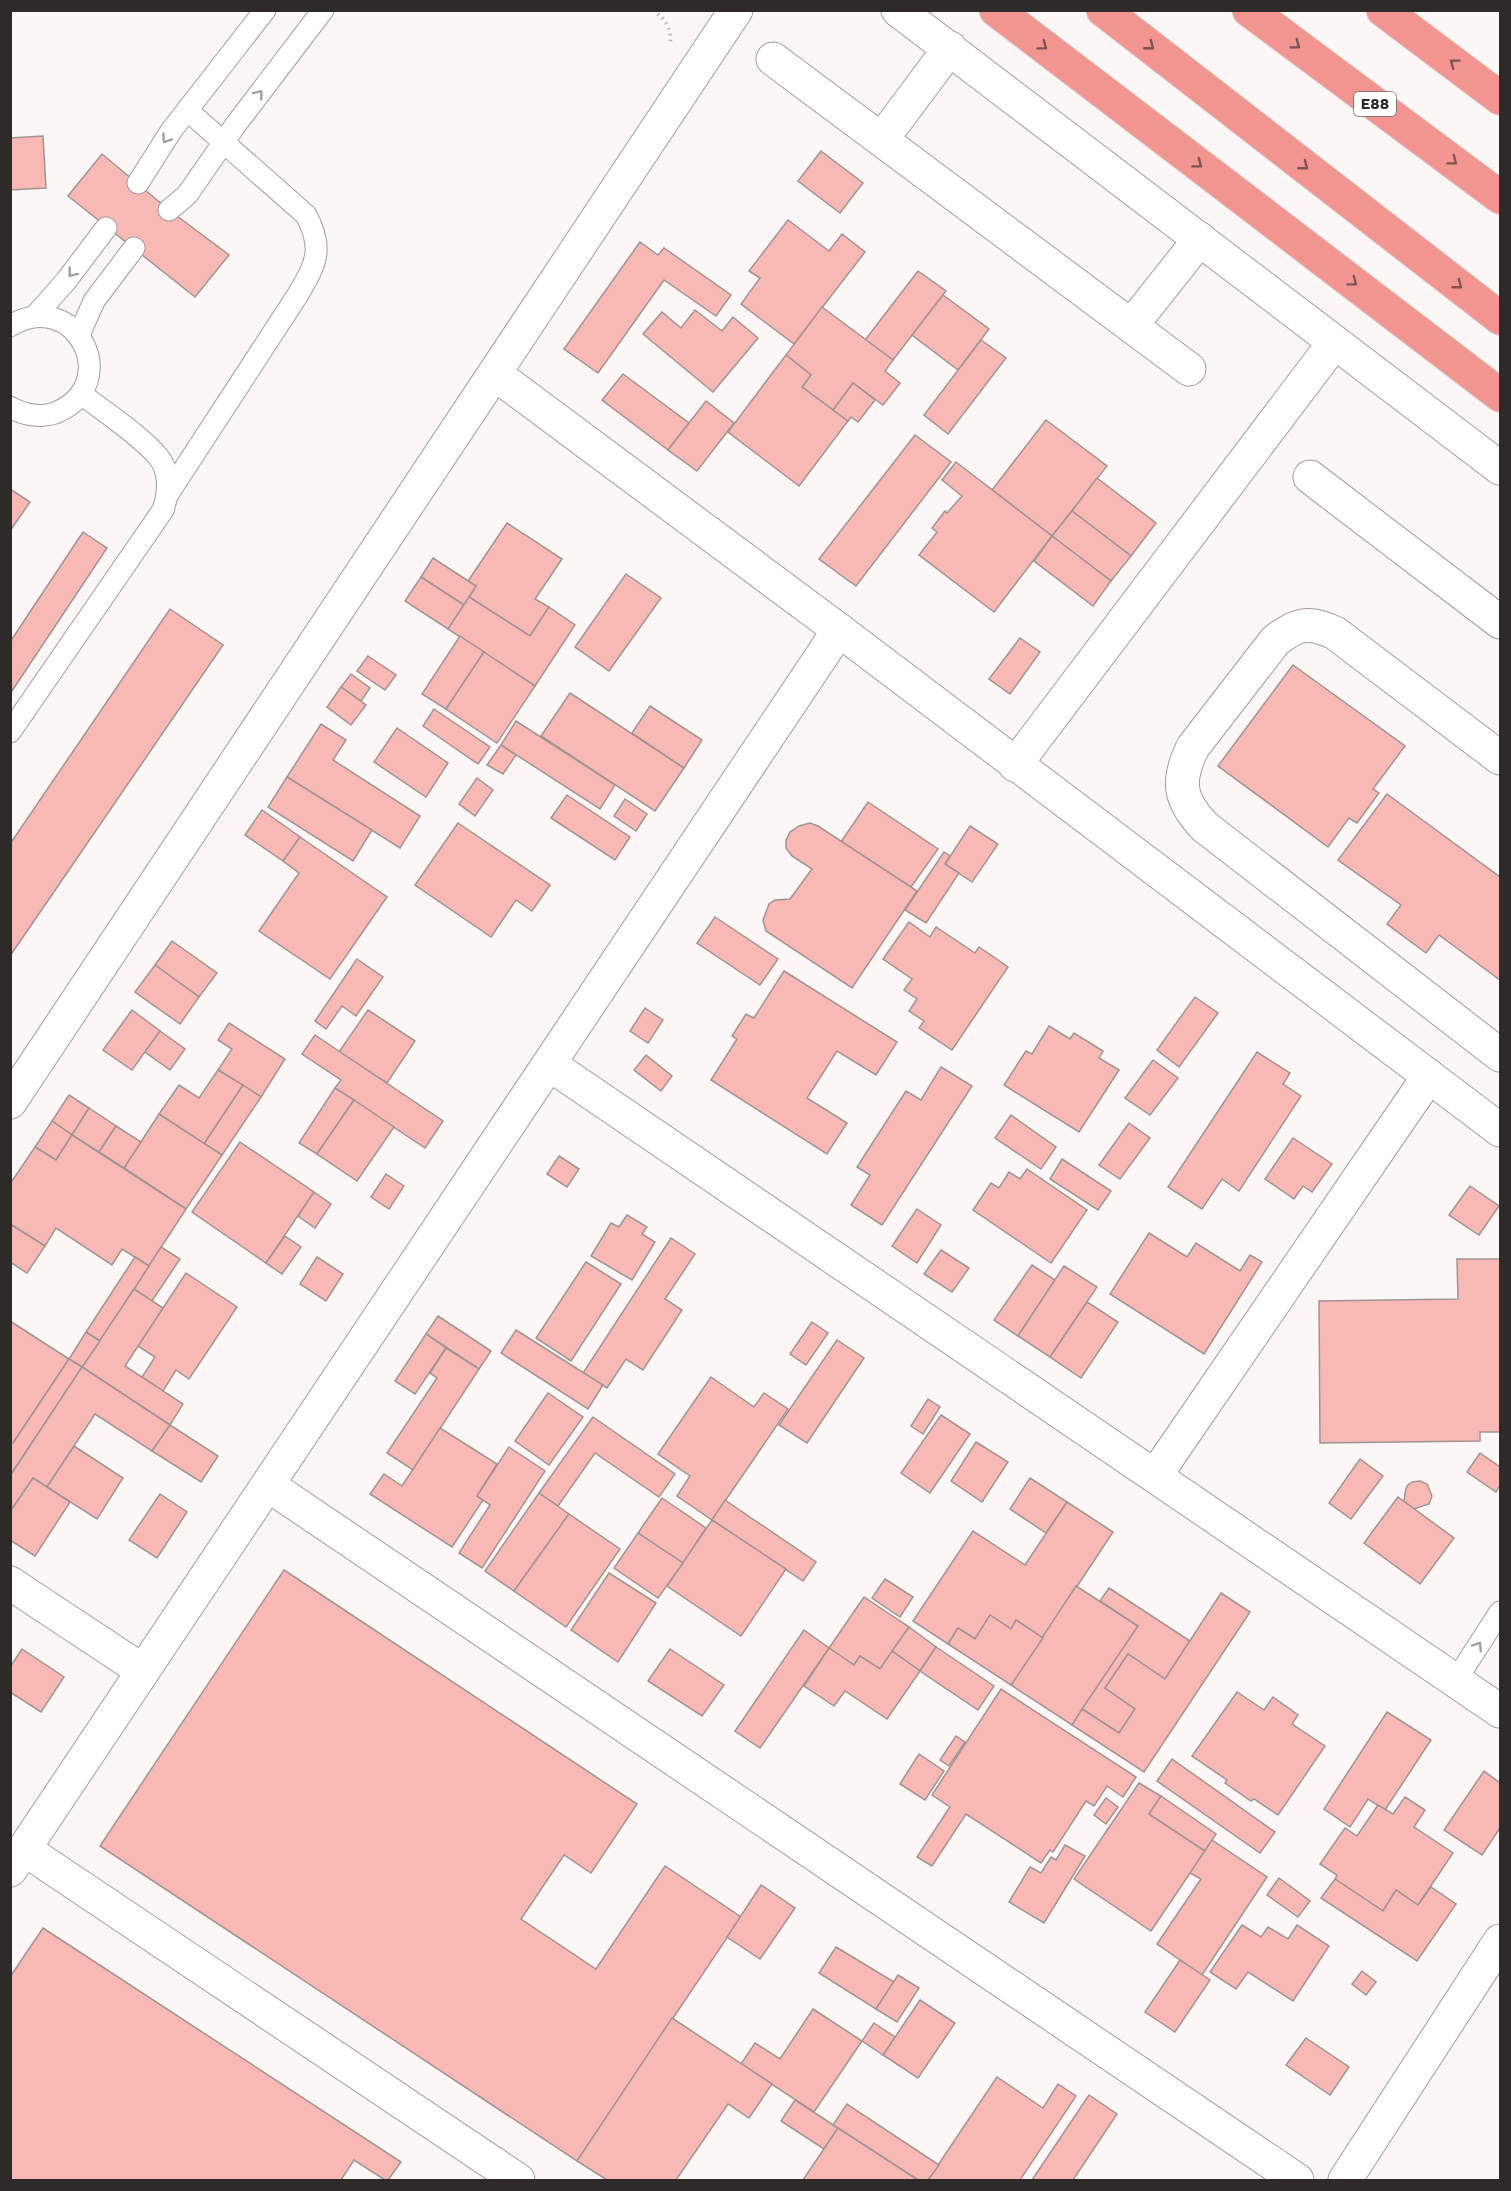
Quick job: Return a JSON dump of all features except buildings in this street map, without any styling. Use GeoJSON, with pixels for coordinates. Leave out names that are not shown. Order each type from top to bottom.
{"type":"FeatureCollection","features":[{"type":"Feature","properties":{"kind":"highway"},"geometry":{"type":"LineString","coordinates":[[996,10],[1500,395]]}},
{"type":"Feature","properties":{"kind":"highway"},"geometry":{"type":"LineString","coordinates":[[1103,10],[1500,318]]}},
{"type":"Feature","properties":{"kind":"highway","name":"E88"},"geometry":{"type":"LineString","coordinates":[[1249,10],[1500,197]]}},
{"type":"Feature","properties":{"kind":"highway"},"geometry":{"type":"LineString","coordinates":[[1383,10],[1500,98]]}},
{"type":"Feature","properties":{"kind":"street"},"geometry":{"type":"LineString","coordinates":[[10,1102],[736,10]]}},
{"type":"Feature","properties":{"kind":"street"},"geometry":{"type":"LineString","coordinates":[[898,10],[1500,468]]}},
{"type":"Feature","properties":{"kind":"street"},"geometry":{"type":"LineString","coordinates":[[882,139],[950,48]]}},
{"type":"Feature","properties":{"kind":"street"},"geometry":{"type":"LineString","coordinates":[[774,59],[1189,369]]}},
{"type":"Feature","properties":{"kind":"street"},"geometry":{"type":"LineString","coordinates":[[1131,326],[1200,239]]}},
{"type":"Feature","properties":{"kind":"street"},"geometry":{"type":"LineString","coordinates":[[1015,765],[1334,343]]}},
{"type":"Feature","properties":{"kind":"street"},"geometry":{"type":"LineString","coordinates":[[495,374],[1500,1130]]}},
{"type":"Feature","properties":{"kind":"street"},"geometry":{"type":"LineString","coordinates":[[1310,477],[1500,622]]}},
{"type":"Feature","properties":{"kind":"street"},"geometry":{"type":"LineString","coordinates":[[1500,758],[1335,633],[1320,626],[1303,625],[1288,630],[1275,640],[1193,747],[1183,767],[1182,789],[1190,811],[1205,827],[1500,1055]]}},
{"type":"Feature","properties":{"kind":"street"},"geometry":{"type":"LineString","coordinates":[[518,2181],[17,1859],[838,630]]}},
{"type":"Feature","properties":{"kind":"street"},"geometry":{"type":"LineString","coordinates":[[549,1064],[1500,1711]]}},
{"type":"Feature","properties":{"kind":"street"},"geometry":{"type":"LineString","coordinates":[[1155,1476],[1429,1076]]}},
{"type":"Feature","properties":{"kind":"street"},"geometry":{"type":"LineString","coordinates":[[268,1485],[1297,2181]]}},
{"type":"Feature","properties":{"kind":"street"},"geometry":{"type":"LineString","coordinates":[[10,1583],[143,1671]]}},
{"type":"Feature","properties":{"kind":"street"},"geometry":{"type":"LineString","coordinates":[[1345,2181],[1500,1941]]}},
{"type":"Feature","properties":{"kind":"lane"},"geometry":{"type":"LineString","coordinates":[[138,183],[171,131],[265,10]]}},
{"type":"Feature","properties":{"kind":"lane"},"geometry":{"type":"LineString","coordinates":[[169,210],[187,195],[224,141],[323,10]]}},
{"type":"Feature","properties":{"kind":"lane"},"geometry":{"type":"LineString","coordinates":[[10,732],[163,510],[168,494],[297,296],[315,264],[318,246],[315,230],[306,215],[187,110]]}},
{"type":"Feature","properties":{"kind":"lane"},"geometry":{"type":"LineString","coordinates":[[35,316],[66,281],[106,228]]}},
{"type":"Feature","properties":{"kind":"lane"},"geometry":{"type":"LineString","coordinates":[[79,335],[94,301],[134,248]]}},
{"type":"Feature","properties":{"kind":"lane"},"geometry":{"type":"LineString","coordinates":[[10,326],[20,320],[35,316],[59,320],[79,335],[87,349],[90,364],[88,380],[81,394],[68,408],[50,415],[30,415],[10,406]]}},
{"type":"Feature","properties":{"kind":"lane"},"geometry":{"type":"LineString","coordinates":[[81,394],[154,451],[163,464],[168,494]]}},
{"type":"Feature","properties":{"kind":"lane"},"geometry":{"type":"LineString","coordinates":[[1456,1680],[1500,1612]]}},
{"type":"Feature","properties":{"kind":"path"},"geometry":{"type":"LineString","coordinates":[[653,10],[663,18]]}}]}
